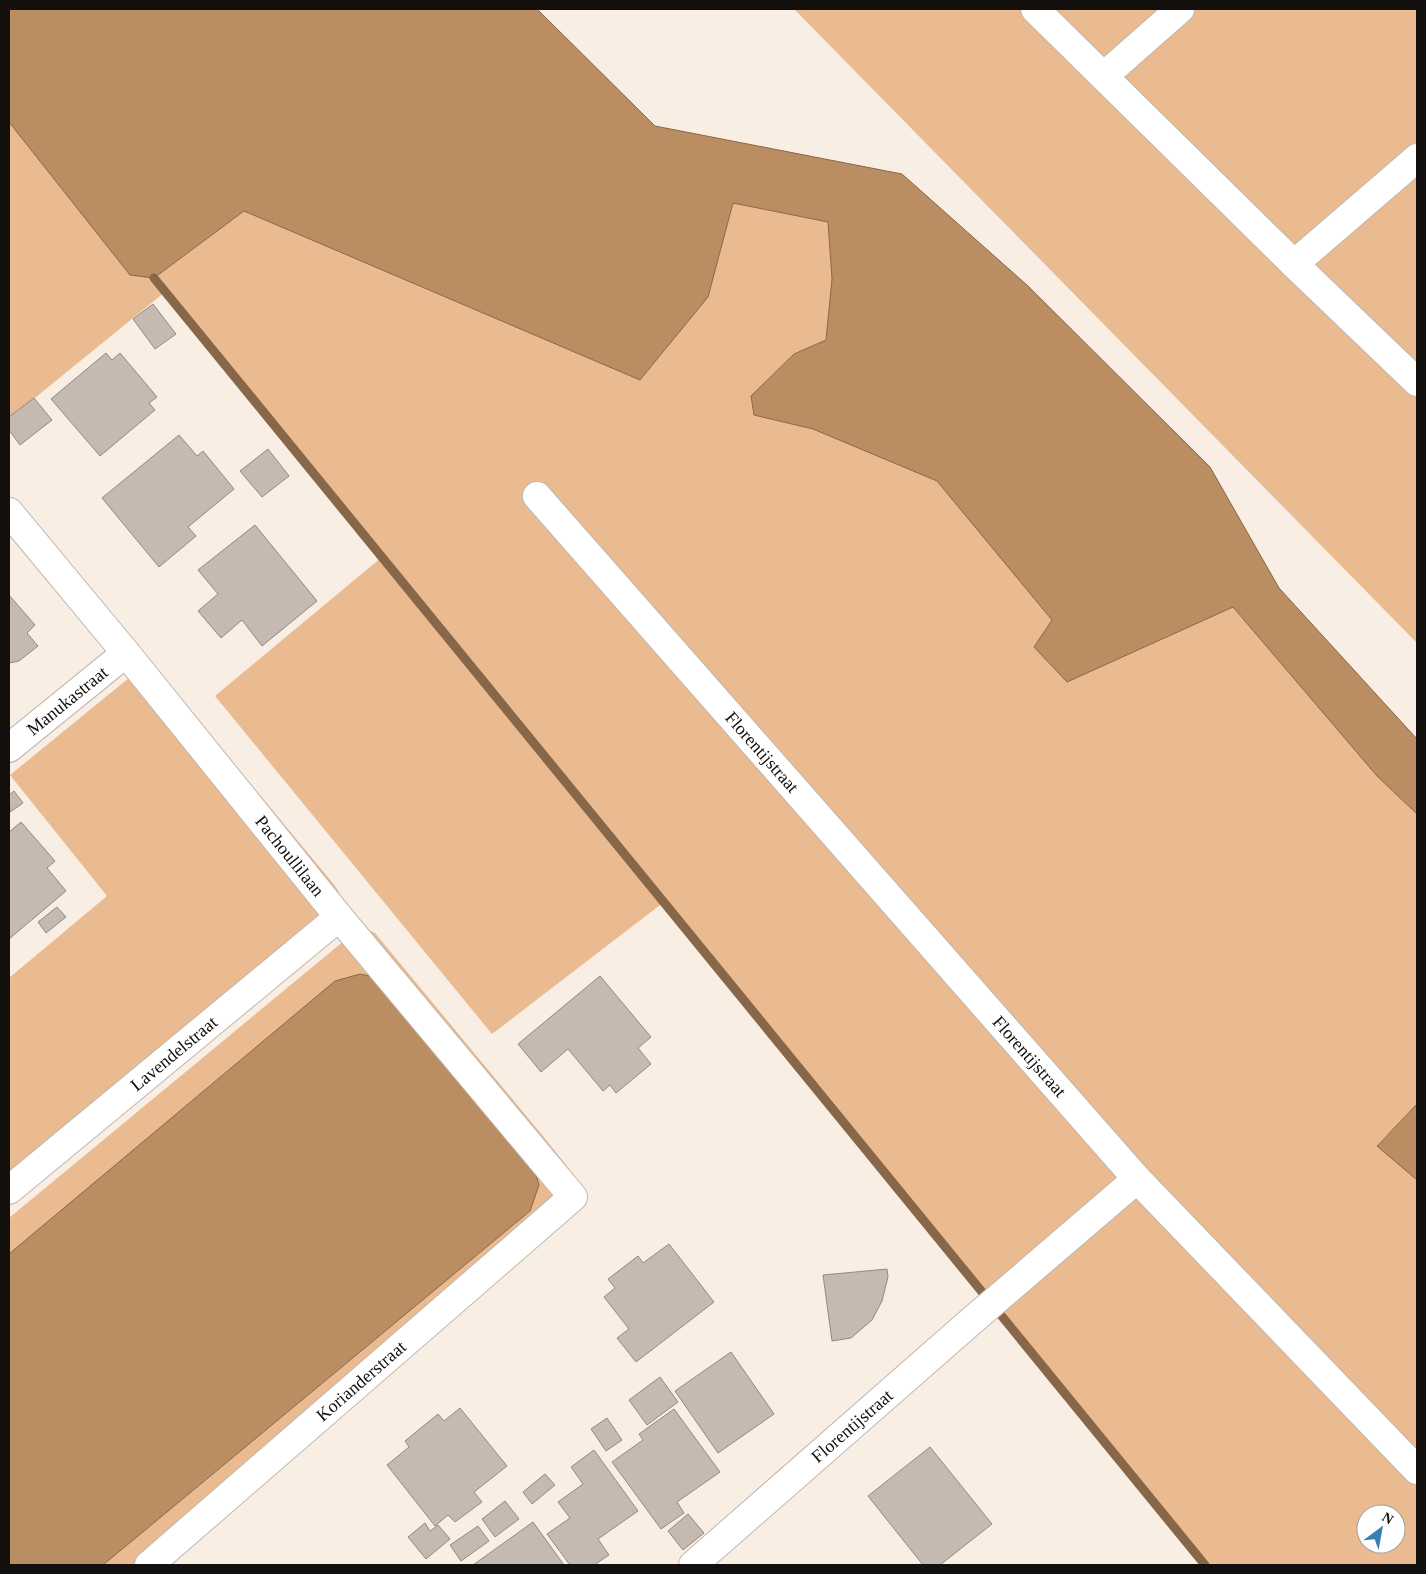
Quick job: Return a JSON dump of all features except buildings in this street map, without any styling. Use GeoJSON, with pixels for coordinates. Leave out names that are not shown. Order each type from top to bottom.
{"type":"FeatureCollection","features":[{"type":"Feature","properties":{"kind":"street"},"geometry":{"type":"LineString","coordinates":[[1035,9],[1294,264],[1417,382]]}},
{"type":"Feature","properties":{"kind":"street"},"geometry":{"type":"LineString","coordinates":[[1104,76],[1180,9]]}},
{"type":"Feature","properties":{"kind":"street"},"geometry":{"type":"LineString","coordinates":[[1294,264],[1417,158]]}},
{"type":"Feature","properties":{"kind":"street","name":"Florentijstraat"},"geometry":{"type":"LineString","coordinates":[[537,496],[1137,1179],[968,1324],[697,1564]]}},
{"type":"Feature","properties":{"kind":"street","name":"Pachoullilaan"},"geometry":{"type":"LineString","coordinates":[[9,512],[126,653],[339,917],[573,1197]]}},
{"type":"Feature","properties":{"kind":"street","name":"Manukastraat"},"geometry":{"type":"LineString","coordinates":[[9,748],[126,653]]}},
{"type":"Feature","properties":{"kind":"street","name":"Lavendelstraat"},"geometry":{"type":"LineString","coordinates":[[9,1190],[339,917]]}},
{"type":"Feature","properties":{"kind":"street"},"geometry":{"type":"LineString","coordinates":[[1137,1179],[1417,1470]]}},
{"type":"Feature","properties":{"kind":"street","name":"Korianderstraat"},"geometry":{"type":"LineString","coordinates":[[149,1565],[573,1197]]}},
{"type":"Feature","properties":{"kind":"shaded area"},"geometry":{"type":"Polygon","coordinates":[[[9,9],[537,9],[655,126],[902,174],[1028,286],[1210,467],[1279,588],[1417,739],[1417,814],[1377,776],[1233,607],[1067,682],[1034,647],[1052,620],[937,481],[813,429],[754,415],[751,396],[794,354],[826,340],[832,279],[828,222],[733,203],[708,297],[640,380],[244,211],[154,278],[130,275],[9,122],[9,9]]]}},
{"type":"Feature","properties":{"kind":"shaded area"},"geometry":{"type":"Polygon","coordinates":[[[794,9],[1417,9],[1417,643],[794,9]]]}},
{"type":"Feature","properties":{"kind":"shaded area"},"geometry":{"type":"Polygon","coordinates":[[[9,122],[130,275],[154,278],[244,211],[640,380],[708,297],[733,203],[828,222],[832,279],[826,340],[794,354],[751,396],[754,415],[813,429],[937,481],[1053,620],[1067,682],[1233,607],[1377,776],[1417,814],[1417,1104],[1377,1145],[1417,1180],[1417,1565],[1205,1565],[664,902],[492,1034],[215,696],[382,557],[165,292],[9,419],[9,122]]]}},
{"type":"Feature","properties":{"kind":"shaded area"},"geometry":{"type":"Polygon","coordinates":[[[135,673],[163,678],[336,887],[340,895],[340,905],[9,1186],[9,978],[107,896],[10,775],[135,673]]]}},
{"type":"Feature","properties":{"kind":"shaded area"},"geometry":{"type":"Polygon","coordinates":[[[367,929],[375,933],[547,1141],[574,1175],[580,1188],[141,1565],[103,1565],[530,1211],[9,1254],[9,1218],[356,931],[367,929]]]}},
{"type":"Feature","properties":{"kind":"shaded area"},"geometry":{"type":"Polygon","coordinates":[[[360,974],[384,979],[530,1156],[539,1185],[530,1211],[103,1565],[9,1565],[9,1254],[335,981],[360,974]]]}},
{"type":"Feature","properties":{"kind":"shaded area"},"geometry":{"type":"Polygon","coordinates":[[[1417,1104],[1417,1180],[1377,1146],[1417,1104]]]}},
{"type":"Feature","properties":{"kind":"waterway"},"geometry":{"type":"LineString","coordinates":[[154,278],[1205,1565]]}}]}
